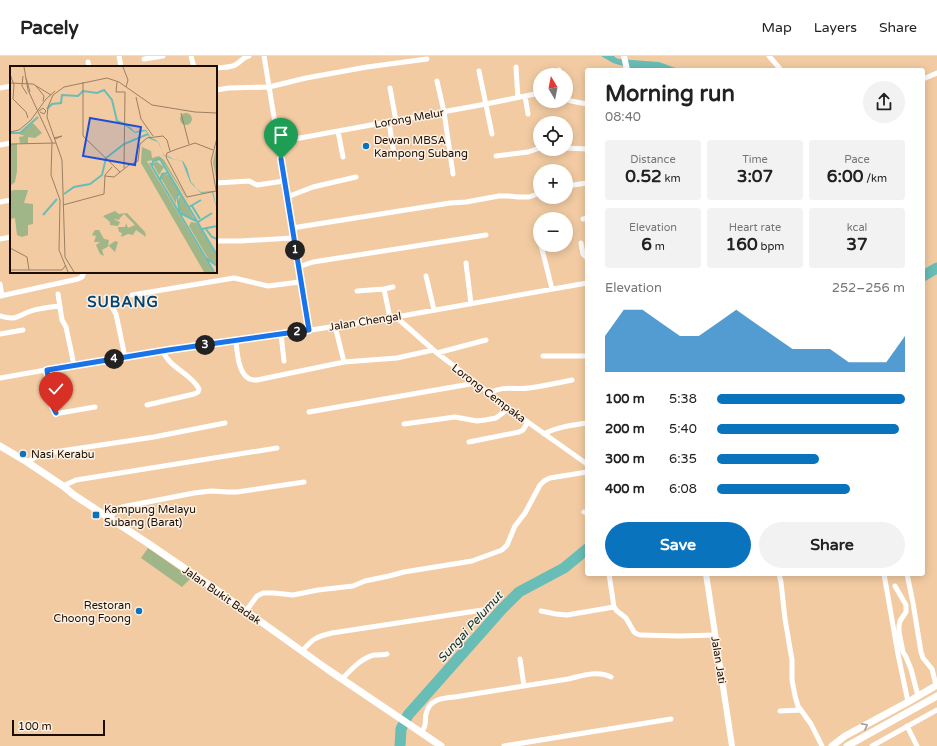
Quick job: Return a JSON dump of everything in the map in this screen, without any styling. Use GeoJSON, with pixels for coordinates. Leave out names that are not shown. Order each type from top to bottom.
{"type":"FeatureCollection","features":[{"type":"Feature","properties":{"kind":"main road","name":"Jalan Bukit Badak"},"geometry":{"type":"LineString","coordinates":[[0,446],[27,462],[218,591],[342,679],[441,746]]}},
{"type":"Feature","properties":{"kind":"main road"},"geometry":{"type":"LineString","coordinates":[[832,746],[845,736],[937,685]]}},
{"type":"Feature","properties":{"kind":"main road"},"geometry":{"type":"LineString","coordinates":[[847,746],[937,697]]}},
{"type":"Feature","properties":{"kind":"street"},"geometry":{"type":"LineString","coordinates":[[119,56],[121,66]]}},
{"type":"Feature","properties":{"kind":"street"},"geometry":{"type":"LineString","coordinates":[[144,59],[163,56]]}},
{"type":"Feature","properties":{"kind":"street"},"geometry":{"type":"LineString","coordinates":[[191,56],[194,66]]}},
{"type":"Feature","properties":{"kind":"street"},"geometry":{"type":"LineString","coordinates":[[217,68],[236,65],[244,58],[249,56]]}},
{"type":"Feature","properties":{"kind":"street"},"geometry":{"type":"LineString","coordinates":[[264,56],[309,330]]}},
{"type":"Feature","properties":{"kind":"street"},"geometry":{"type":"LineString","coordinates":[[624,56],[626,68]]}},
{"type":"Feature","properties":{"kind":"street"},"geometry":{"type":"LineString","coordinates":[[769,56],[779,68]]}},
{"type":"Feature","properties":{"kind":"street"},"geometry":{"type":"LineString","coordinates":[[217,90],[269,86],[367,67],[428,59]]}},
{"type":"Feature","properties":{"kind":"street"},"geometry":{"type":"LineString","coordinates":[[516,67],[518,97]]}},
{"type":"Feature","properties":{"kind":"street"},"geometry":{"type":"LineString","coordinates":[[479,71],[492,134]]}},
{"type":"Feature","properties":{"kind":"street"},"geometry":{"type":"LineString","coordinates":[[925,78],[937,73]]}},
{"type":"Feature","properties":{"kind":"street"},"geometry":{"type":"LineString","coordinates":[[437,82],[444,112],[454,174]]}},
{"type":"Feature","properties":{"kind":"street"},"geometry":{"type":"LineString","coordinates":[[0,88],[10,86]]}},
{"type":"Feature","properties":{"kind":"street"},"geometry":{"type":"LineString","coordinates":[[390,88],[396,121]]}},
{"type":"Feature","properties":{"kind":"street","name":"Lorong Melur"},"geometry":{"type":"LineString","coordinates":[[278,142],[533,94]]}},
{"type":"Feature","properties":{"kind":"street"},"geometry":{"type":"LineString","coordinates":[[525,96],[528,114]]}},
{"type":"Feature","properties":{"kind":"street"},"geometry":{"type":"LineString","coordinates":[[573,101],[585,104]]}},
{"type":"Feature","properties":{"kind":"street"},"geometry":{"type":"LineString","coordinates":[[389,122],[394,154]]}},
{"type":"Feature","properties":{"kind":"street"},"geometry":{"type":"LineString","coordinates":[[338,131],[343,157]]}},
{"type":"Feature","properties":{"kind":"street"},"geometry":{"type":"LineString","coordinates":[[0,145],[10,142]]}},
{"type":"Feature","properties":{"kind":"street"},"geometry":{"type":"LineString","coordinates":[[573,148],[585,149]]}},
{"type":"Feature","properties":{"kind":"street"},"geometry":{"type":"LineString","coordinates":[[496,156],[533,150]]}},
{"type":"Feature","properties":{"kind":"street"},"geometry":{"type":"LineString","coordinates":[[287,197],[313,187],[356,177]]}},
{"type":"Feature","properties":{"kind":"street"},"geometry":{"type":"LineString","coordinates":[[217,183],[249,181],[257,185],[284,181]]}},
{"type":"Feature","properties":{"kind":"street"},"geometry":{"type":"LineString","coordinates":[[573,185],[585,183]]}},
{"type":"Feature","properties":{"kind":"street"},"geometry":{"type":"LineString","coordinates":[[292,228],[499,196],[518,197],[533,195]]}},
{"type":"Feature","properties":{"kind":"street"},"geometry":{"type":"LineString","coordinates":[[0,202],[10,200]]}},
{"type":"Feature","properties":{"kind":"street"},"geometry":{"type":"LineString","coordinates":[[298,267],[313,262],[486,235]]}},
{"type":"Feature","properties":{"kind":"street"},"geometry":{"type":"LineString","coordinates":[[0,239],[10,237]]}},
{"type":"Feature","properties":{"kind":"street"},"geometry":{"type":"LineString","coordinates":[[217,241],[240,242],[293,238]]}},
{"type":"Feature","properties":{"kind":"street"},"geometry":{"type":"LineString","coordinates":[[581,243],[583,254],[585,256]]}},
{"type":"Feature","properties":{"kind":"street"},"geometry":{"type":"LineString","coordinates":[[543,252],[552,290]]}},
{"type":"Feature","properties":{"kind":"street"},"geometry":{"type":"LineString","coordinates":[[466,263],[471,304]]}},
{"type":"Feature","properties":{"kind":"street"},"geometry":{"type":"LineString","coordinates":[[0,284],[1,296],[78,279],[82,277],[84,273]]}},
{"type":"Feature","properties":{"kind":"street"},"geometry":{"type":"LineString","coordinates":[[426,276],[434,310]]}},
{"type":"Feature","properties":{"kind":"street"},"geometry":{"type":"LineString","coordinates":[[132,295],[234,278],[268,286],[300,282]]}},
{"type":"Feature","properties":{"kind":"street","name":"Jalan Chengal"},"geometry":{"type":"LineString","coordinates":[[0,378],[163,351],[390,318],[585,283]]}},
{"type":"Feature","properties":{"kind":"street"},"geometry":{"type":"LineString","coordinates":[[357,291],[392,287]]}},
{"type":"Feature","properties":{"kind":"street"},"geometry":{"type":"LineString","coordinates":[[384,289],[390,318]]}},
{"type":"Feature","properties":{"kind":"street"},"geometry":{"type":"LineString","coordinates":[[58,294],[62,320],[66,327],[74,365]]}},
{"type":"Feature","properties":{"kind":"street"},"geometry":{"type":"LineString","coordinates":[[106,297],[116,314],[125,357]]}},
{"type":"Feature","properties":{"kind":"street"},"geometry":{"type":"LineString","coordinates":[[0,316],[14,318],[31,311],[60,306]]}},
{"type":"Feature","properties":{"kind":"street","name":"Lorong Cempaka"},"geometry":{"type":"LineString","coordinates":[[396,317],[435,351],[476,383],[585,463]]}},
{"type":"Feature","properties":{"kind":"street"},"geometry":{"type":"LineString","coordinates":[[335,326],[344,362]]}},
{"type":"Feature","properties":{"kind":"street"},"geometry":{"type":"LineString","coordinates":[[0,334],[23,330]]}},
{"type":"Feature","properties":{"kind":"street"},"geometry":{"type":"LineString","coordinates":[[281,334],[284,361]]}},
{"type":"Feature","properties":{"kind":"street"},"geometry":{"type":"LineString","coordinates":[[236,341],[239,363],[244,374],[249,379],[257,380],[344,362],[397,358],[486,340]]}},
{"type":"Feature","properties":{"kind":"street"},"geometry":{"type":"LineString","coordinates":[[147,405],[194,394],[198,392],[199,389],[192,380],[167,359],[163,351]]}},
{"type":"Feature","properties":{"kind":"street"},"geometry":{"type":"LineString","coordinates":[[543,356],[585,356]]}},
{"type":"Feature","properties":{"kind":"street"},"geometry":{"type":"LineString","coordinates":[[47,370],[53,407],[56,413],[95,407]]}},
{"type":"Feature","properties":{"kind":"street"},"geometry":{"type":"LineString","coordinates":[[490,393],[503,388],[529,388],[572,380]]}},
{"type":"Feature","properties":{"kind":"street"},"geometry":{"type":"LineString","coordinates":[[309,412],[476,383]]}},
{"type":"Feature","properties":{"kind":"street"},"geometry":{"type":"LineString","coordinates":[[404,424],[455,417],[477,421],[485,420],[496,418],[509,408]]}},
{"type":"Feature","properties":{"kind":"street"},"geometry":{"type":"LineString","coordinates":[[469,442],[515,433],[523,430],[528,422]]}},
{"type":"Feature","properties":{"kind":"street"},"geometry":{"type":"LineString","coordinates":[[544,434],[550,430],[585,423]]}},
{"type":"Feature","properties":{"kind":"street"},"geometry":{"type":"LineString","coordinates":[[27,462],[41,454],[154,437],[225,424]]}},
{"type":"Feature","properties":{"kind":"street"},"geometry":{"type":"LineString","coordinates":[[63,486],[76,480],[277,448]]}},
{"type":"Feature","properties":{"kind":"street"},"geometry":{"type":"LineString","coordinates":[[246,611],[257,596],[263,593],[293,595],[318,590],[353,586],[364,580],[472,561],[502,550],[507,545],[515,526],[525,513],[544,481],[550,478],[585,472]]}},
{"type":"Feature","properties":{"kind":"street"},"geometry":{"type":"LineString","coordinates":[[110,518],[119,508],[194,493],[211,491],[236,492],[304,482]]}},
{"type":"Feature","properties":{"kind":"street"},"geometry":{"type":"LineString","coordinates":[[606,576],[614,607],[626,618],[634,632],[637,634],[678,636],[715,635]]}},
{"type":"Feature","properties":{"kind":"street","name":"Jalan Jati"},"geometry":{"type":"LineString","coordinates":[[706,576],[732,746]]}},
{"type":"Feature","properties":{"kind":"street"},"geometry":{"type":"LineString","coordinates":[[780,576],[792,660],[792,680],[798,706],[811,724],[822,746]]}},
{"type":"Feature","properties":{"kind":"street"},"geometry":{"type":"LineString","coordinates":[[884,576],[908,702]]}},
{"type":"Feature","properties":{"kind":"street"},"geometry":{"type":"LineString","coordinates":[[907,576],[921,652],[923,658],[932,668],[937,685]]}},
{"type":"Feature","properties":{"kind":"street"},"geometry":{"type":"LineString","coordinates":[[895,586],[906,605],[906,612],[900,620],[899,632],[903,652],[911,669],[918,696]]}},
{"type":"Feature","properties":{"kind":"street"},"geometry":{"type":"LineString","coordinates":[[541,611],[567,615],[614,607]]}},
{"type":"Feature","properties":{"kind":"street"},"geometry":{"type":"LineString","coordinates":[[302,651],[313,639],[322,635],[489,610]]}},
{"type":"Feature","properties":{"kind":"street"},"geometry":{"type":"LineString","coordinates":[[342,679],[359,662],[373,656],[387,654]]}},
{"type":"Feature","properties":{"kind":"street"},"geometry":{"type":"LineString","coordinates":[[520,659],[524,686]]}},
{"type":"Feature","properties":{"kind":"street"},"geometry":{"type":"LineString","coordinates":[[421,733],[425,725],[427,709],[434,701],[441,698],[455,697],[599,673],[612,677]]}},
{"type":"Feature","properties":{"kind":"street"},"geometry":{"type":"LineString","coordinates":[[780,711],[801,710]]}},
{"type":"Feature","properties":{"kind":"street"},"geometry":{"type":"LineString","coordinates":[[872,746],[937,710]]}},
{"type":"Feature","properties":{"kind":"street"},"geometry":{"type":"LineString","coordinates":[[504,746],[672,719]]}},
{"type":"Feature","properties":{"kind":"street"},"geometry":{"type":"LineString","coordinates":[[907,726],[917,746]]}},
{"type":"Feature","properties":{"kind":"green space"},"geometry":{"type":"Polygon","coordinates":[[[148,548],[191,578],[182,587],[141,558],[148,548]]]}},
{"type":"Feature","properties":{"kind":"water"},"geometry":{"type":"Polygon","coordinates":[[[601,56],[614,56],[619,59],[659,62],[676,68],[630,68],[613,63],[601,56]]]}},
{"type":"Feature","properties":{"kind":"waterway","name":"Sungai Pelumut"},"geometry":{"type":"LineString","coordinates":[[925,275],[937,268]]}},
{"type":"Feature","properties":{"kind":"waterway","name":"Sungai Pelumut"},"geometry":{"type":"LineString","coordinates":[[400,746],[401,729],[408,715],[501,610],[519,592],[564,568],[585,551]]}},
{"type":"Feature","properties":{"kind":"place","name":"Dewan MBSA Kampong Subang"},"geometry":{"type":"Point","coordinates":[366,146]}},
{"type":"Feature","properties":{"kind":"place","name":"Nasi Kerabu"},"geometry":{"type":"Point","coordinates":[23,454]}},
{"type":"Feature","properties":{"kind":"place","name":"Kampung Melayu Subang (Barat)"},"geometry":{"type":"Point","coordinates":[96,515]}},
{"type":"Feature","properties":{"kind":"place","name":"Restoran Choong Foong"},"geometry":{"type":"Point","coordinates":[139,611]}},
{"type":"Feature","properties":{"kind":"district","name":"SUBANG"},"geometry":{"type":"Point","coordinates":[123,302]}},
{"type":"Feature","properties":{"kind":"route"},"geometry":{"type":"LineString","coordinates":[[56,413],[53,407],[47,370],[168,350],[309,330],[281,159]]}}]}
